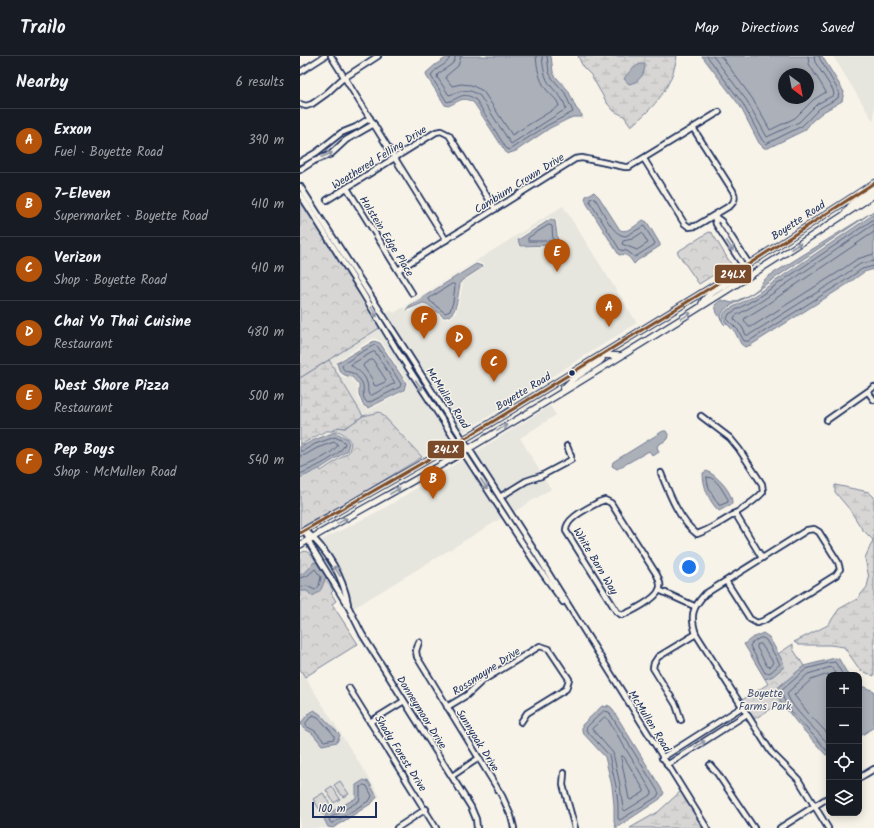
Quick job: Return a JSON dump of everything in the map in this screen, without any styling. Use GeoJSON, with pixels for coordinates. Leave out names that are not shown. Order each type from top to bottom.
{"type":"FeatureCollection","features":[{"type":"Feature","properties":{"kind":"main road","name":"Boyette Road"},"geometry":{"type":"LineString","coordinates":[[303,531],[463,440],[747,266],[874,183]]}},
{"type":"Feature","properties":{"kind":"main road"},"geometry":{"type":"LineString","coordinates":[[845,214],[852,204],[874,189]]}},
{"type":"Feature","properties":{"kind":"main road","name":"Boyette Road"},"geometry":{"type":"LineString","coordinates":[[300,545],[466,450],[701,306],[874,195]]}},
{"type":"Feature","properties":{"kind":"main road"},"geometry":{"type":"LineString","coordinates":[[701,306],[706,297],[735,279],[747,266]]}},
{"type":"Feature","properties":{"kind":"main road"},"geometry":{"type":"LineString","coordinates":[[561,392],[573,379],[599,362],[602,359],[602,355],[620,356]]}},
{"type":"Feature","properties":{"kind":"street"},"geometry":{"type":"LineString","coordinates":[[300,72],[325,56]]}},
{"type":"Feature","properties":{"kind":"street"},"geometry":{"type":"LineString","coordinates":[[331,56],[446,240]]}},
{"type":"Feature","properties":{"kind":"street"},"geometry":{"type":"LineString","coordinates":[[300,104],[306,106],[312,104],[326,94],[335,84],[378,56]]}},
{"type":"Feature","properties":{"kind":"street","name":"Cambium Crown Drive"},"geometry":{"type":"LineString","coordinates":[[398,270],[577,158],[627,167],[644,159],[719,112]]}},
{"type":"Feature","properties":{"kind":"street"},"geometry":{"type":"LineString","coordinates":[[300,162],[317,152],[341,132],[370,118]]}},
{"type":"Feature","properties":{"kind":"street"},"geometry":{"type":"LineString","coordinates":[[300,170],[318,159],[331,154],[346,140],[374,124]]}},
{"type":"Feature","properties":{"kind":"street"},"geometry":{"type":"LineString","coordinates":[[644,159],[686,226],[696,226],[714,216],[733,203],[734,194],[693,128]]}},
{"type":"Feature","properties":{"kind":"street","name":"Weathered Felling Drive"},"geometry":{"type":"LineString","coordinates":[[327,200],[436,132],[441,131],[449,135],[495,209]]}},
{"type":"Feature","properties":{"kind":"street","name":"McMullen Road"},"geometry":{"type":"LineString","coordinates":[[300,186],[463,440],[466,450],[578,622],[707,828]]}},
{"type":"Feature","properties":{"kind":"street","name":"Holstein Edge Place"},"geometry":{"type":"LineString","coordinates":[[347,188],[412,293]]}},
{"type":"Feature","properties":{"kind":"street","name":"McMullen Road"},"geometry":{"type":"LineString","coordinates":[[300,194],[366,298],[398,352],[458,443],[466,450],[500,497],[552,583]]}},
{"type":"Feature","properties":{"kind":"street"},"geometry":{"type":"LineString","coordinates":[[714,216],[716,224],[747,266]]}},
{"type":"Feature","properties":{"kind":"street"},"geometry":{"type":"LineString","coordinates":[[827,420],[874,387]]}},
{"type":"Feature","properties":{"kind":"street"},"geometry":{"type":"LineString","coordinates":[[868,392],[874,400]]}},
{"type":"Feature","properties":{"kind":"street"},"geometry":{"type":"LineString","coordinates":[[661,473],[670,497],[690,528],[697,534],[705,531],[735,513],[758,498],[763,492],[762,484],[739,449],[730,438],[701,416]]}},
{"type":"Feature","properties":{"kind":"street"},"geometry":{"type":"LineString","coordinates":[[500,497],[526,481],[541,476],[571,460],[567,446]]}},
{"type":"Feature","properties":{"kind":"street","name":"White Barn Way"},"geometry":{"type":"LineString","coordinates":[[605,500],[611,503],[657,575],[660,583],[659,590],[654,597],[629,612],[622,615],[617,612],[566,531],[566,526],[569,520],[600,502],[605,500]]}},
{"type":"Feature","properties":{"kind":"street"},"geometry":{"type":"LineString","coordinates":[[735,513],[762,558]]}},
{"type":"Feature","properties":{"kind":"street"},"geometry":{"type":"LineString","coordinates":[[726,581],[750,620],[757,622],[764,620],[836,575],[840,569],[838,562],[819,532],[814,529],[807,530],[704,594],[694,606],[693,624],[696,634],[771,752],[798,779],[828,828]]}},
{"type":"Feature","properties":{"kind":"street","name":"Donneymoor Drive"},"geometry":{"type":"LineString","coordinates":[[303,531],[318,542],[341,579],[346,590],[349,608]]}},
{"type":"Feature","properties":{"kind":"street","name":"Donneymoor Drive"},"geometry":{"type":"LineString","coordinates":[[311,538],[311,546],[349,608],[362,634],[471,807],[476,819],[477,828]]}},
{"type":"Feature","properties":{"kind":"street"},"geometry":{"type":"LineString","coordinates":[[659,590],[694,606]]}},
{"type":"Feature","properties":{"kind":"street"},"geometry":{"type":"LineString","coordinates":[[681,720],[676,705],[653,668],[658,657],[696,634]]}},
{"type":"Feature","properties":{"kind":"street","name":"Sunnyoak Drive"},"geometry":{"type":"LineString","coordinates":[[419,642],[416,657],[502,796],[511,816],[514,828]]}},
{"type":"Feature","properties":{"kind":"street","name":"Rossmayne Drive"},"geometry":{"type":"LineString","coordinates":[[447,707],[467,695],[482,681],[540,646],[549,649],[569,679],[566,689],[527,713],[521,722]]}},
{"type":"Feature","properties":{"kind":"street","name":"Shady Forest Drive"},"geometry":{"type":"LineString","coordinates":[[349,688],[436,828]]}},
{"type":"Feature","properties":{"kind":"street"},"geometry":{"type":"LineString","coordinates":[[370,722],[404,701]]}},
{"type":"Feature","properties":{"kind":"street"},"geometry":{"type":"LineString","coordinates":[[662,758],[742,707]]}},
{"type":"Feature","properties":{"kind":"street"},"geometry":{"type":"LineString","coordinates":[[667,765],[747,714]]}},
{"type":"Feature","properties":{"kind":"street"},"geometry":{"type":"LineString","coordinates":[[452,776],[479,758]]}},
{"type":"Feature","properties":{"kind":"street"},"geometry":{"type":"LineString","coordinates":[[710,765],[754,828]]}},
{"type":"Feature","properties":{"kind":"street"},"geometry":{"type":"LineString","coordinates":[[862,776],[874,769]]}},
{"type":"Feature","properties":{"kind":"street"},"geometry":{"type":"LineString","coordinates":[[564,773],[563,785],[575,828]]}},
{"type":"Feature","properties":{"kind":"street"},"geometry":{"type":"LineString","coordinates":[[780,828],[826,799]]}},
{"type":"Feature","properties":{"kind":"street"},"geometry":{"type":"LineString","coordinates":[[397,828],[426,810]]}},
{"type":"Feature","properties":{"kind":"shaded area"},"geometry":{"type":"Polygon","coordinates":[[[833,56],[874,56],[874,122],[833,56]]]}},
{"type":"Feature","properties":{"kind":"shaded area"},"geometry":{"type":"Polygon","coordinates":[[[563,206],[637,323],[462,433],[385,314],[390,310],[394,313],[563,206]],[[550,217],[517,238],[519,247],[553,247],[559,244],[557,220],[550,217]],[[475,262],[404,307],[404,310],[408,312],[423,305],[427,306],[443,319],[452,317],[455,314],[459,303],[463,282],[483,268],[483,264],[475,262]]]}},
{"type":"Feature","properties":{"kind":"shaded area"},"geometry":{"type":"Polygon","coordinates":[[[386,324],[458,435],[456,436],[400,351],[384,325],[386,324]]]}},
{"type":"Feature","properties":{"kind":"shaded area"},"geometry":{"type":"Polygon","coordinates":[[[381,327],[397,356],[452,438],[422,457],[380,412],[363,416],[329,360],[381,327]],[[374,338],[335,363],[338,373],[343,377],[351,378],[357,386],[357,395],[361,406],[369,410],[405,391],[408,383],[382,342],[374,338]]]}},
{"type":"Feature","properties":{"kind":"shaded area"},"geometry":{"type":"Polygon","coordinates":[[[550,406],[556,415],[520,438],[541,473],[525,478],[500,494],[474,453],[550,406]]]}},
{"type":"Feature","properties":{"kind":"shaded area"},"geometry":{"type":"Polygon","coordinates":[[[465,458],[504,518],[352,609],[344,578],[320,541],[383,509],[465,458]]]}},
{"type":"Feature","properties":{"kind":"shaded area"},"geometry":{"type":"Polygon","coordinates":[[[544,478],[551,489],[512,513],[503,498],[527,483],[544,478]]]}},
{"type":"Feature","properties":{"kind":"shaded area"},"geometry":{"type":"Polygon","coordinates":[[[300,669],[380,796],[331,828],[300,828],[300,669]]]}},
{"type":"Feature","properties":{"kind":"green space"},"geometry":{"type":"Polygon","coordinates":[[[578,56],[677,56],[675,67],[667,87],[655,104],[631,126],[624,116],[614,111],[607,103],[591,75],[583,67],[578,56]]]}},
{"type":"Feature","properties":{"kind":"green space"},"geometry":{"type":"Polygon","coordinates":[[[300,198],[381,327],[300,378],[300,198]]]}},
{"type":"Feature","properties":{"kind":"green space"},"geometry":{"type":"Polygon","coordinates":[[[709,232],[712,233],[731,264],[699,284],[677,252],[709,232]]]}},
{"type":"Feature","properties":{"kind":"green space"},"geometry":{"type":"Polygon","coordinates":[[[329,360],[363,416],[345,428],[338,427],[332,431],[326,431],[300,445],[300,378],[329,360]]]}},
{"type":"Feature","properties":{"kind":"green space"},"geometry":{"type":"Polygon","coordinates":[[[380,412],[422,457],[356,497],[300,528],[300,438],[321,471],[349,452],[351,443],[347,438],[340,432],[331,431],[338,427],[345,428],[363,416],[380,412]]]}},
{"type":"Feature","properties":{"kind":"green space"},"geometry":{"type":"Polygon","coordinates":[[[835,485],[869,492],[874,497],[874,676],[860,670],[844,647],[830,645],[799,645],[794,642],[828,625],[839,609],[857,599],[867,587],[869,578],[865,558],[873,540],[862,529],[850,510],[835,492],[835,485]]]}},
{"type":"Feature","properties":{"kind":"green space"},"geometry":{"type":"Polygon","coordinates":[[[305,551],[314,557],[322,568],[333,591],[331,593],[336,601],[332,604],[358,644],[305,677],[300,669],[300,553],[305,551]]]}},
{"type":"Feature","properties":{"kind":"green space","name":"Boyette Farms Park"},"geometry":{"type":"Polygon","coordinates":[[[793,644],[793,649],[804,666],[795,674],[780,701],[781,703],[754,719],[742,700],[768,684],[765,679],[773,676],[783,662],[778,654],[793,644]]]}},
{"type":"Feature","properties":{"kind":"green space"},"geometry":{"type":"Polygon","coordinates":[[[340,781],[349,794],[343,797],[334,785],[340,781]]]}},
{"type":"Feature","properties":{"kind":"green space"},"geometry":{"type":"Polygon","coordinates":[[[332,786],[340,799],[334,803],[326,790],[332,786]]]}},
{"type":"Feature","properties":{"kind":"green space"},"geometry":{"type":"Polygon","coordinates":[[[681,791],[704,828],[630,828],[658,812],[681,791]]]}},
{"type":"Feature","properties":{"kind":"green space"},"geometry":{"type":"Polygon","coordinates":[[[323,793],[333,809],[323,815],[313,799],[323,793]]]}},
{"type":"Feature","properties":{"kind":"water"},"geometry":{"type":"Polygon","coordinates":[[[449,56],[551,56],[555,76],[568,90],[582,117],[573,117],[568,119],[550,128],[516,151],[507,154],[474,103],[463,99],[448,106],[445,105],[427,77],[426,73],[449,56]]]}},
{"type":"Feature","properties":{"kind":"water"},"geometry":{"type":"Polygon","coordinates":[[[702,56],[822,56],[844,92],[842,101],[823,112],[812,121],[805,130],[768,148],[764,148],[759,143],[740,106],[702,56]]]}},
{"type":"Feature","properties":{"kind":"water"},"geometry":{"type":"Polygon","coordinates":[[[640,64],[645,64],[643,75],[638,80],[629,84],[624,79],[631,70],[640,64]]]}},
{"type":"Feature","properties":{"kind":"water"},"geometry":{"type":"Polygon","coordinates":[[[594,192],[599,197],[620,230],[623,231],[629,229],[643,220],[647,222],[660,246],[634,264],[626,255],[619,255],[585,199],[586,196],[594,192]]]}},
{"type":"Feature","properties":{"kind":"water"},"geometry":{"type":"Polygon","coordinates":[[[874,211],[753,293],[725,309],[721,315],[725,325],[724,324],[717,313],[715,305],[721,300],[732,303],[751,294],[759,288],[763,281],[769,276],[874,211]]]}},
{"type":"Feature","properties":{"kind":"water"},"geometry":{"type":"Polygon","coordinates":[[[874,214],[874,269],[864,272],[751,345],[745,347],[741,344],[735,332],[725,322],[723,315],[726,311],[755,295],[874,214]]]}},
{"type":"Feature","properties":{"kind":"water"},"geometry":{"type":"Polygon","coordinates":[[[551,219],[555,221],[558,242],[553,245],[520,246],[518,240],[551,219]]]}},
{"type":"Feature","properties":{"kind":"water"},"geometry":{"type":"Polygon","coordinates":[[[476,264],[482,266],[461,281],[455,309],[449,316],[444,317],[427,304],[423,303],[406,310],[409,306],[476,264]]]}},
{"type":"Feature","properties":{"kind":"water"},"geometry":{"type":"Polygon","coordinates":[[[374,341],[380,343],[406,383],[404,390],[368,408],[363,405],[359,394],[359,385],[352,377],[342,373],[337,363],[374,341]]]}},
{"type":"Feature","properties":{"kind":"water"},"geometry":{"type":"Polygon","coordinates":[[[663,431],[666,431],[669,436],[668,439],[658,445],[657,447],[659,452],[653,456],[649,451],[617,469],[612,466],[613,462],[663,431]]]}},
{"type":"Feature","properties":{"kind":"water"},"geometry":{"type":"Polygon","coordinates":[[[335,432],[346,438],[349,443],[347,451],[321,468],[300,478],[300,447],[335,432]]]}},
{"type":"Feature","properties":{"kind":"water"},"geometry":{"type":"Polygon","coordinates":[[[707,471],[724,485],[732,499],[732,504],[719,511],[712,503],[705,488],[703,473],[707,471]]]}},
{"type":"Feature","properties":{"kind":"water"},"geometry":{"type":"Polygon","coordinates":[[[314,562],[317,563],[326,577],[322,588],[312,596],[307,591],[300,591],[300,575],[308,570],[314,562]]]}},
{"type":"Feature","properties":{"kind":"water"},"geometry":{"type":"Polygon","coordinates":[[[763,633],[769,637],[783,662],[784,667],[773,676],[765,679],[744,644],[763,633]]]}},
{"type":"Feature","properties":{"kind":"water"},"geometry":{"type":"Polygon","coordinates":[[[835,658],[839,659],[846,672],[826,672],[826,755],[798,724],[780,701],[776,689],[804,666],[835,658]]]}},
{"type":"Feature","properties":{"kind":"water"},"geometry":{"type":"Polygon","coordinates":[[[862,686],[874,691],[874,727],[862,735],[862,686]]]}},
{"type":"Feature","properties":{"kind":"water"},"geometry":{"type":"Polygon","coordinates":[[[607,705],[611,707],[664,793],[660,799],[616,828],[614,822],[612,786],[605,757],[582,732],[582,725],[602,706],[608,707],[607,705]]]}},
{"type":"Feature","properties":{"kind":"water"},"geometry":{"type":"Polygon","coordinates":[[[314,710],[320,714],[340,735],[337,742],[322,745],[312,733],[303,728],[301,723],[309,713],[314,710]]]}},
{"type":"Feature","properties":{"kind":"water"},"geometry":{"type":"Polygon","coordinates":[[[364,780],[369,782],[377,797],[372,803],[333,828],[328,827],[324,819],[326,815],[356,798],[356,785],[364,780]]]}},
{"type":"Feature","properties":{"kind":"transit line","name":"24LX"},"geometry":{"type":"LineString","coordinates":[[300,533],[471,435],[749,264],[874,183]]}},
{"type":"Feature","properties":{"kind":"place","name":"West Shore Pizza"},"geometry":{"type":"Point","coordinates":[557,272]}},
{"type":"Feature","properties":{"kind":"place","name":"Exxon"},"geometry":{"type":"Point","coordinates":[609,327]}},
{"type":"Feature","properties":{"kind":"place","name":"Pep Boys"},"geometry":{"type":"Point","coordinates":[424,339]}},
{"type":"Feature","properties":{"kind":"place","name":"Chai Yo Thai Cuisine"},"geometry":{"type":"Point","coordinates":[459,358]}},
{"type":"Feature","properties":{"kind":"place","name":"Verizon"},"geometry":{"type":"Point","coordinates":[494,382]}},
{"type":"Feature","properties":{"kind":"place","name":"7-Eleven"},"geometry":{"type":"Point","coordinates":[433,499]}}]}
